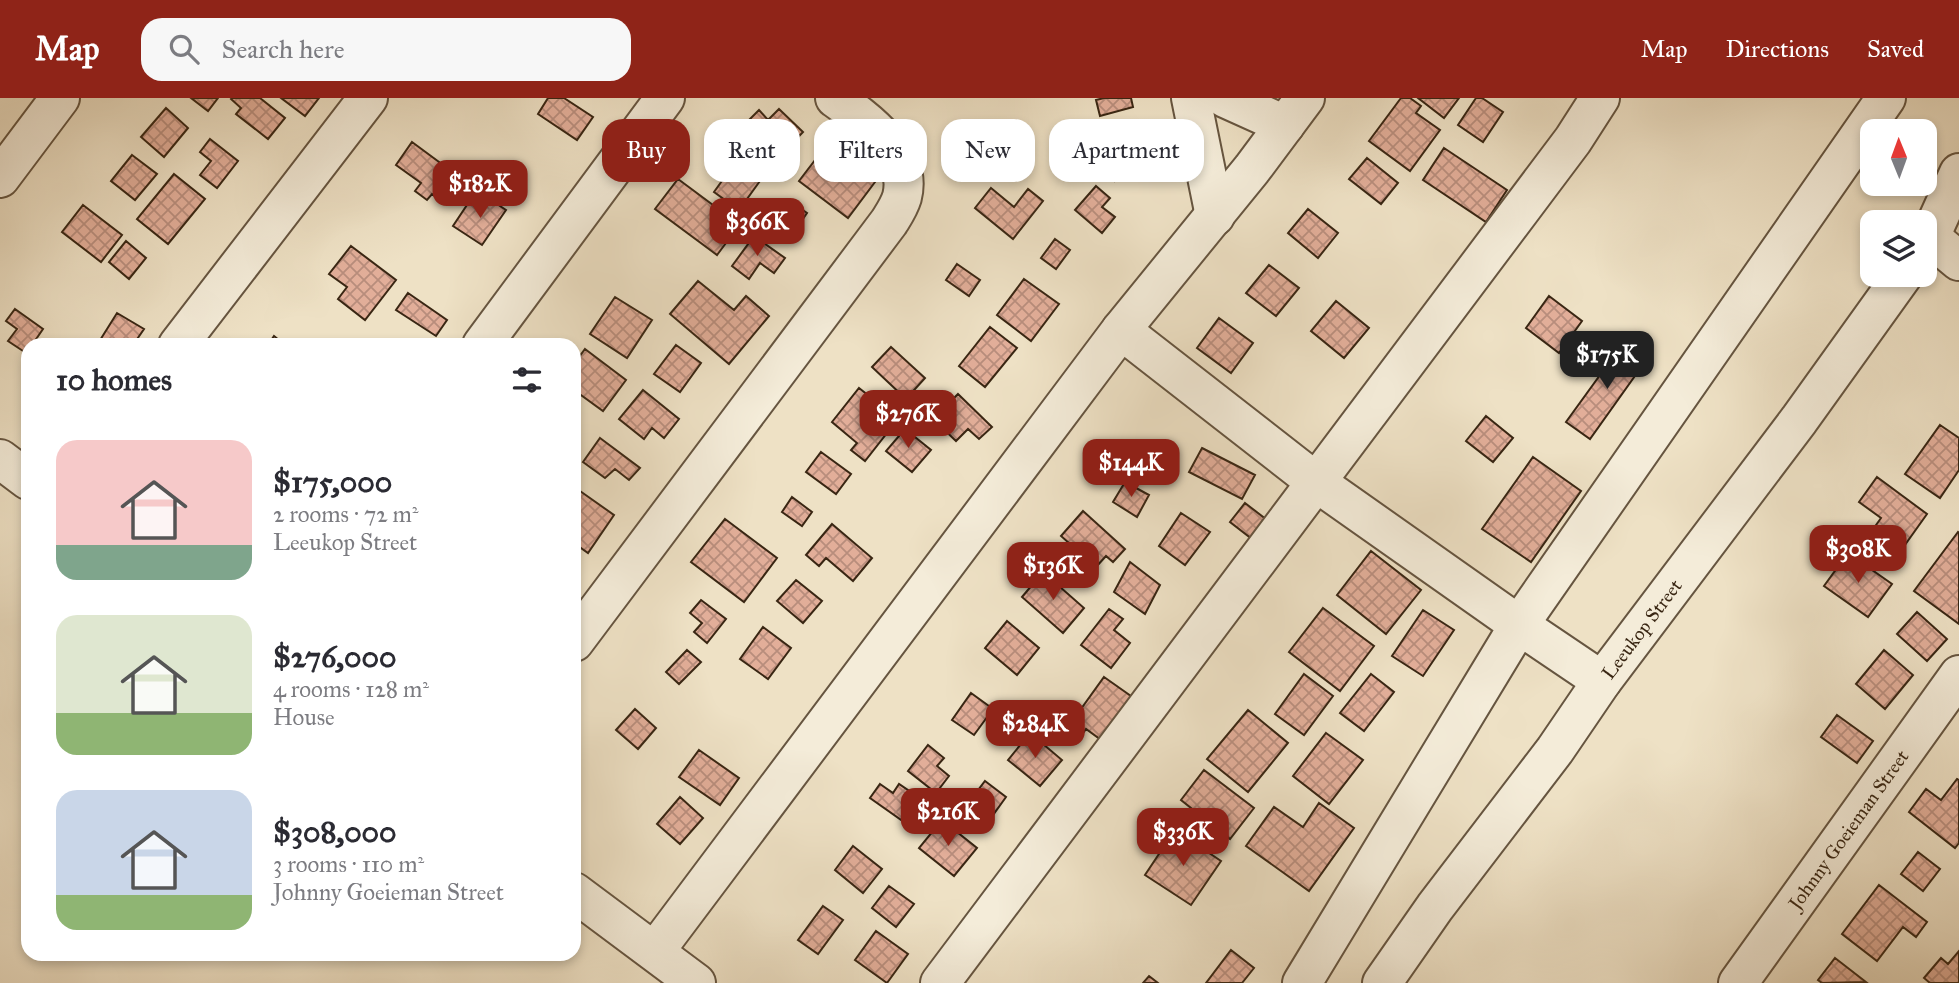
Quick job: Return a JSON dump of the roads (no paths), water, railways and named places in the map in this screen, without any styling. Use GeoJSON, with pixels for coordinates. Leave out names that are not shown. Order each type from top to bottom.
{"type":"FeatureCollection","features":[{"type":"Feature","properties":{"kind":"street"},"geometry":{"type":"LineString","coordinates":[[0,178],[60,98]]}},
{"type":"Feature","properties":{"kind":"street"},"geometry":{"type":"LineString","coordinates":[[183,338],[368,98]]}},
{"type":"Feature","properties":{"kind":"street"},"geometry":{"type":"LineString","coordinates":[[487,338],[665,98]]}},
{"type":"Feature","properties":{"kind":"street"},"geometry":{"type":"LineString","coordinates":[[581,633],[898,208],[903,193],[903,180],[896,158],[862,117],[835,98]]}},
{"type":"Feature","properties":{"kind":"street"},"geometry":{"type":"LineString","coordinates":[[1191,98],[1215,216]]}},
{"type":"Feature","properties":{"kind":"street"},"geometry":{"type":"LineString","coordinates":[[655,951],[1121,330],[1215,216],[1295,111],[1225,98]]}},
{"type":"Feature","properties":{"kind":"street"},"geometry":{"type":"LineString","coordinates":[[940,983],[1564,151],[1600,98]]}},
{"type":"Feature","properties":{"kind":"street"},"geometry":{"type":"LineString","coordinates":[[1302,983],[1519,625],[1886,98]]}},
{"type":"Feature","properties":{"kind":"street"},"geometry":{"type":"LineString","coordinates":[[1937,219],[1959,173]]}},
{"type":"Feature","properties":{"kind":"street"},"geometry":{"type":"LineString","coordinates":[[1937,247],[1959,261]]}},
{"type":"Feature","properties":{"kind":"street","name":"Leeukop Street"},"geometry":{"type":"LineString","coordinates":[[1394,979],[1435,907],[1555,750],[1602,681],[1799,420],[1894,287]]}},
{"type":"Feature","properties":{"kind":"street"},"geometry":{"type":"LineString","coordinates":[[1121,330],[1316,482],[1602,681]]}},
{"type":"Feature","properties":{"kind":"street"},"geometry":{"type":"LineString","coordinates":[[0,459],[21,475]]}},
{"type":"Feature","properties":{"kind":"street","name":"Johnny Goeieman Street"},"geometry":{"type":"LineString","coordinates":[[1738,983],[1959,675]]}},
{"type":"Feature","properties":{"kind":"street"},"geometry":{"type":"LineString","coordinates":[[581,897],[696,983]]}}]}
